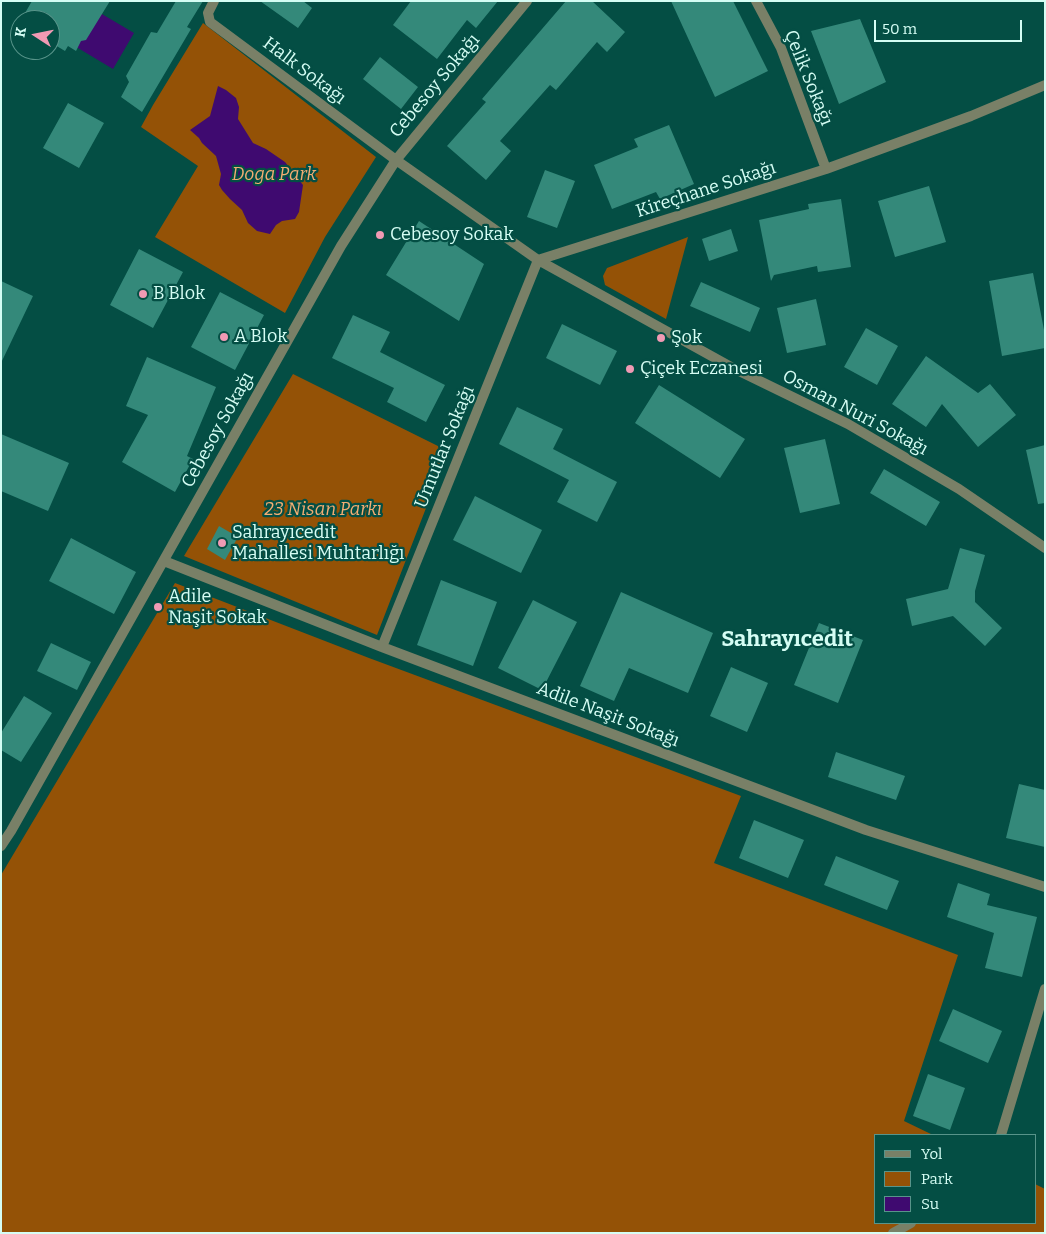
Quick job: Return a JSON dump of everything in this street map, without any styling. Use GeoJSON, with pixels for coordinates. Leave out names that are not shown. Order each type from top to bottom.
{"type":"FeatureCollection","features":[{"type":"Feature","properties":{"kind":"street","name":"Halk Sokağı"},"geometry":{"type":"LineString","coordinates":[[214,1],[208,13],[210,22],[396,160]]}},
{"type":"Feature","properties":{"kind":"street","name":"Cebesoy Sokağı"},"geometry":{"type":"LineString","coordinates":[[1,846],[16,823],[340,246],[396,160],[527,1]]}},
{"type":"Feature","properties":{"kind":"street","name":"Çelik Sokağı"},"geometry":{"type":"LineString","coordinates":[[756,1],[781,48],[826,169]]}},
{"type":"Feature","properties":{"kind":"street","name":"Kireçhane Sokağı"},"geometry":{"type":"LineString","coordinates":[[538,260],[826,169],[971,116],[1045,85]]}},
{"type":"Feature","properties":{"kind":"street"},"geometry":{"type":"LineString","coordinates":[[396,160],[538,260]]}},
{"type":"Feature","properties":{"kind":"street","name":"Osman Nuri Sokağı"},"geometry":{"type":"LineString","coordinates":[[538,260],[734,368],[848,424],[959,489],[1045,548]]}},
{"type":"Feature","properties":{"kind":"street","name":"Umutlar Sokağı"},"geometry":{"type":"LineString","coordinates":[[382,647],[538,260]]}},
{"type":"Feature","properties":{"kind":"street","name":"Adile Naşit Sokağı"},"geometry":{"type":"LineString","coordinates":[[164,561],[382,647],[866,830],[1045,887]]}},
{"type":"Feature","properties":{"kind":"street"},"geometry":{"type":"LineString","coordinates":[[1001,1134],[1045,988]]}},
{"type":"Feature","properties":{"kind":"street"},"geometry":{"type":"LineString","coordinates":[[893,1233],[909,1224]]}},
{"type":"Feature","properties":{"kind":"green space","name":"Doga Park"},"geometry":{"type":"Polygon","coordinates":[[[203,23],[376,157],[325,237],[285,313],[155,237],[198,166],[141,127],[203,23]]]}},
{"type":"Feature","properties":{"kind":"green space"},"geometry":{"type":"Polygon","coordinates":[[[688,237],[666,319],[605,285],[603,276],[607,268],[688,237]]]}},
{"type":"Feature","properties":{"kind":"green space","name":"23 Nisan Parkı"},"geometry":{"type":"Polygon","coordinates":[[[293,374],[448,451],[377,635],[184,556],[293,374]]]}},
{"type":"Feature","properties":{"kind":"green space"},"geometry":{"type":"Polygon","coordinates":[[[175,583],[369,658],[741,796],[714,863],[958,955],[904,1121],[931,1134],[874,1134],[874,1224],[1036,1224],[1036,1184],[1045,1189],[1045,1233],[1,1233],[1,875],[175,583]]]}},
{"type":"Feature","properties":{"kind":"water"},"geometry":{"type":"Polygon","coordinates":[[[90,7],[134,33],[113,69],[68,42],[90,7]]]}},
{"type":"Feature","properties":{"kind":"water"},"geometry":{"type":"Polygon","coordinates":[[[218,86],[236,98],[239,107],[238,119],[253,143],[285,162],[303,185],[299,212],[295,219],[282,221],[276,225],[270,234],[257,231],[248,223],[242,210],[222,190],[219,185],[221,174],[216,156],[190,130],[210,116],[218,86]]]}},
{"type":"Feature","properties":{"kind":"building"},"geometry":{"type":"Polygon","coordinates":[[[32,1],[110,1],[86,40],[81,41],[76,51],[68,46],[65,51],[60,48],[60,10],[27,10],[32,1]]]}},
{"type":"Feature","properties":{"kind":"building"},"geometry":{"type":"Polygon","coordinates":[[[176,1],[203,1],[187,27],[191,29],[142,112],[121,97],[129,82],[126,76],[151,32],[157,33],[176,1]]]}},
{"type":"Feature","properties":{"kind":"building"},"geometry":{"type":"Polygon","coordinates":[[[260,1],[303,1],[312,8],[298,28],[260,1]]]}},
{"type":"Feature","properties":{"kind":"building"},"geometry":{"type":"Polygon","coordinates":[[[411,1],[498,1],[476,28],[467,20],[437,59],[393,25],[411,1]]]}},
{"type":"Feature","properties":{"kind":"building"},"geometry":{"type":"Polygon","coordinates":[[[566,1],[592,1],[625,32],[607,52],[597,42],[556,90],[550,85],[500,141],[511,151],[486,180],[447,146],[486,102],[482,99],[566,1]]]}},
{"type":"Feature","properties":{"kind":"building"},"geometry":{"type":"Polygon","coordinates":[[[671,1],[733,1],[768,71],[715,97],[671,1]]]}},
{"type":"Feature","properties":{"kind":"building"},"geometry":{"type":"Polygon","coordinates":[[[860,19],[886,82],[839,104],[811,31],[860,19]]]}},
{"type":"Feature","properties":{"kind":"building"},"geometry":{"type":"Polygon","coordinates":[[[380,57],[418,87],[401,109],[363,79],[380,57]]]}},
{"type":"Feature","properties":{"kind":"building"},"geometry":{"type":"Polygon","coordinates":[[[68,103],[104,123],[79,168],[43,148],[68,103]]]}},
{"type":"Feature","properties":{"kind":"building"},"geometry":{"type":"Polygon","coordinates":[[[669,125],[694,184],[660,199],[656,192],[612,209],[594,165],[638,147],[634,139],[669,125]]]}},
{"type":"Feature","properties":{"kind":"building"},"geometry":{"type":"Polygon","coordinates":[[[545,170],[575,181],[557,228],[527,217],[545,170]]]}},
{"type":"Feature","properties":{"kind":"building"},"geometry":{"type":"Polygon","coordinates":[[[929,186],[946,242],[895,257],[878,201],[929,186]]]}},
{"type":"Feature","properties":{"kind":"building"},"geometry":{"type":"Polygon","coordinates":[[[841,199],[851,267],[818,272],[817,266],[774,275],[771,281],[759,220],[809,209],[808,204],[841,199]]]}},
{"type":"Feature","properties":{"kind":"building"},"geometry":{"type":"Polygon","coordinates":[[[419,221],[484,264],[459,321],[386,275],[419,221]]]}},
{"type":"Feature","properties":{"kind":"building"},"geometry":{"type":"Polygon","coordinates":[[[731,229],[738,251],[709,261],[702,239],[731,229]]]}},
{"type":"Feature","properties":{"kind":"building","name":"B Blok"},"geometry":{"type":"Polygon","coordinates":[[[139,249],[183,272],[153,328],[110,305],[139,249]]]}},
{"type":"Feature","properties":{"kind":"building"},"geometry":{"type":"Polygon","coordinates":[[[1033,273],[1045,335],[1045,348],[1002,356],[989,281],[1033,273]]]}},
{"type":"Feature","properties":{"kind":"building"},"geometry":{"type":"Polygon","coordinates":[[[1,281],[33,296],[1,363],[1,281]]]}},
{"type":"Feature","properties":{"kind":"building"},"geometry":{"type":"Polygon","coordinates":[[[701,282],[760,308],[750,332],[690,306],[701,282]]]}},
{"type":"Feature","properties":{"kind":"building","name":"A Blok"},"geometry":{"type":"Polygon","coordinates":[[[220,292],[264,315],[235,370],[191,347],[220,292]]]}},
{"type":"Feature","properties":{"kind":"building"},"geometry":{"type":"Polygon","coordinates":[[[816,299],[826,345],[787,353],[777,308],[816,299]]]}},
{"type":"Feature","properties":{"kind":"building"},"geometry":{"type":"Polygon","coordinates":[[[353,315],[390,332],[380,352],[445,385],[426,422],[387,402],[394,388],[332,358],[353,315]]]}},
{"type":"Feature","properties":{"kind":"building"},"geometry":{"type":"Polygon","coordinates":[[[562,324],[617,351],[600,385],[546,358],[562,324]]]}},
{"type":"Feature","properties":{"kind":"building"},"geometry":{"type":"Polygon","coordinates":[[[866,328],[898,346],[877,385],[844,367],[866,328]]]}},
{"type":"Feature","properties":{"kind":"building"},"geometry":{"type":"Polygon","coordinates":[[[926,356],[978,393],[990,384],[1016,415],[978,447],[942,404],[926,427],[892,404],[926,356]]]}},
{"type":"Feature","properties":{"kind":"building"},"geometry":{"type":"Polygon","coordinates":[[[147,357],[216,387],[187,456],[193,459],[175,492],[122,462],[148,415],[126,406],[147,357]]]}},
{"type":"Feature","properties":{"kind":"building"},"geometry":{"type":"Polygon","coordinates":[[[659,385],[745,439],[720,478],[635,423],[659,385]]]}},
{"type":"Feature","properties":{"kind":"building"},"geometry":{"type":"Polygon","coordinates":[[[517,407],[563,429],[553,449],[617,482],[597,522],[557,502],[569,480],[499,444],[517,407]]]}},
{"type":"Feature","properties":{"kind":"building"},"geometry":{"type":"Polygon","coordinates":[[[1,434],[69,463],[48,511],[1,491],[1,434]]]}},
{"type":"Feature","properties":{"kind":"building"},"geometry":{"type":"Polygon","coordinates":[[[825,439],[840,504],[800,513],[784,448],[825,439]]]}},
{"type":"Feature","properties":{"kind":"building"},"geometry":{"type":"Polygon","coordinates":[[[1045,445],[1045,503],[1038,504],[1026,450],[1045,445]]]}},
{"type":"Feature","properties":{"kind":"building"},"geometry":{"type":"Polygon","coordinates":[[[884,469],[940,502],[926,526],[870,493],[884,469]]]}},
{"type":"Feature","properties":{"kind":"building"},"geometry":{"type":"Polygon","coordinates":[[[475,496],[542,530],[521,573],[453,540],[475,496]]]}},
{"type":"Feature","properties":{"kind":"building","name":"Sahrayıcedit Mahallesi Muhtarlığı"},"geometry":{"type":"Polygon","coordinates":[[[219,526],[238,537],[225,560],[207,549],[219,526]]]}},
{"type":"Feature","properties":{"kind":"building"},"geometry":{"type":"Polygon","coordinates":[[[71,538],[136,572],[114,614],[49,581],[71,538]]]}},
{"type":"Feature","properties":{"kind":"building"},"geometry":{"type":"Polygon","coordinates":[[[960,548],[985,555],[975,591],[975,602],[1002,628],[985,646],[953,616],[912,626],[906,599],[948,589],[960,548]]]}},
{"type":"Feature","properties":{"kind":"building"},"geometry":{"type":"Polygon","coordinates":[[[441,580],[497,602],[473,666],[417,645],[441,580]]]}},
{"type":"Feature","properties":{"kind":"building"},"geometry":{"type":"Polygon","coordinates":[[[621,592],[713,633],[688,693],[629,668],[614,701],[580,686],[621,592]]]}},
{"type":"Feature","properties":{"kind":"building"},"geometry":{"type":"Polygon","coordinates":[[[533,600],[577,622],[542,690],[498,668],[533,600]]]}},
{"type":"Feature","properties":{"kind":"building"},"geometry":{"type":"Polygon","coordinates":[[[819,623],[863,640],[838,703],[794,685],[819,623]]]}},
{"type":"Feature","properties":{"kind":"building"},"geometry":{"type":"Polygon","coordinates":[[[51,643],[91,662],[77,690],[37,671],[51,643]]]}},
{"type":"Feature","properties":{"kind":"building"},"geometry":{"type":"Polygon","coordinates":[[[731,667],[768,683],[747,732],[710,716],[731,667]]]}},
{"type":"Feature","properties":{"kind":"building"},"geometry":{"type":"Polygon","coordinates":[[[24,696],[52,713],[21,762],[1,750],[1,733],[24,696]]]}},
{"type":"Feature","properties":{"kind":"building"},"geometry":{"type":"Polygon","coordinates":[[[836,752],[905,776],[896,800],[828,777],[836,752]]]}},
{"type":"Feature","properties":{"kind":"building"},"geometry":{"type":"Polygon","coordinates":[[[1019,784],[1045,790],[1045,847],[1006,838],[1019,784]]]}},
{"type":"Feature","properties":{"kind":"building"},"geometry":{"type":"Polygon","coordinates":[[[754,820],[804,840],[788,878],[739,858],[754,820]]]}},
{"type":"Feature","properties":{"kind":"building"},"geometry":{"type":"Polygon","coordinates":[[[836,856],[899,881],[887,910],[824,885],[836,856]]]}},
{"type":"Feature","properties":{"kind":"building"},"geometry":{"type":"Polygon","coordinates":[[[958,883],[990,894],[987,905],[1037,917],[1022,977],[985,968],[994,933],[947,917],[958,883]]]}},
{"type":"Feature","properties":{"kind":"building"},"geometry":{"type":"Polygon","coordinates":[[[953,1009],[1002,1031],[988,1063],[939,1041],[953,1009]]]}},
{"type":"Feature","properties":{"kind":"building"},"geometry":{"type":"Polygon","coordinates":[[[928,1074],[965,1088],[950,1130],[913,1116],[928,1074]]]}},
{"type":"Feature","properties":{"kind":"place","name":"Cebesoy Sokak"},"geometry":{"type":"Point","coordinates":[380,235]}},
{"type":"Feature","properties":{"kind":"place","name":"B Blok"},"geometry":{"type":"Point","coordinates":[143,294]}},
{"type":"Feature","properties":{"kind":"place","name":"A Blok"},"geometry":{"type":"Point","coordinates":[224,337]}},
{"type":"Feature","properties":{"kind":"place","name":"Şok"},"geometry":{"type":"Point","coordinates":[661,338]}},
{"type":"Feature","properties":{"kind":"place","name":"Çiçek Eczanesi"},"geometry":{"type":"Point","coordinates":[630,369]}},
{"type":"Feature","properties":{"kind":"place","name":"Sahrayıcedit Mahallesi Muhtarlığı"},"geometry":{"type":"Point","coordinates":[222,543]}},
{"type":"Feature","properties":{"kind":"place","name":"Adile Naşit Sokak"},"geometry":{"type":"Point","coordinates":[158,607]}},
{"type":"Feature","properties":{"kind":"district","name":"Sahrayıcedit"},"geometry":{"type":"Point","coordinates":[787,640]}}]}
